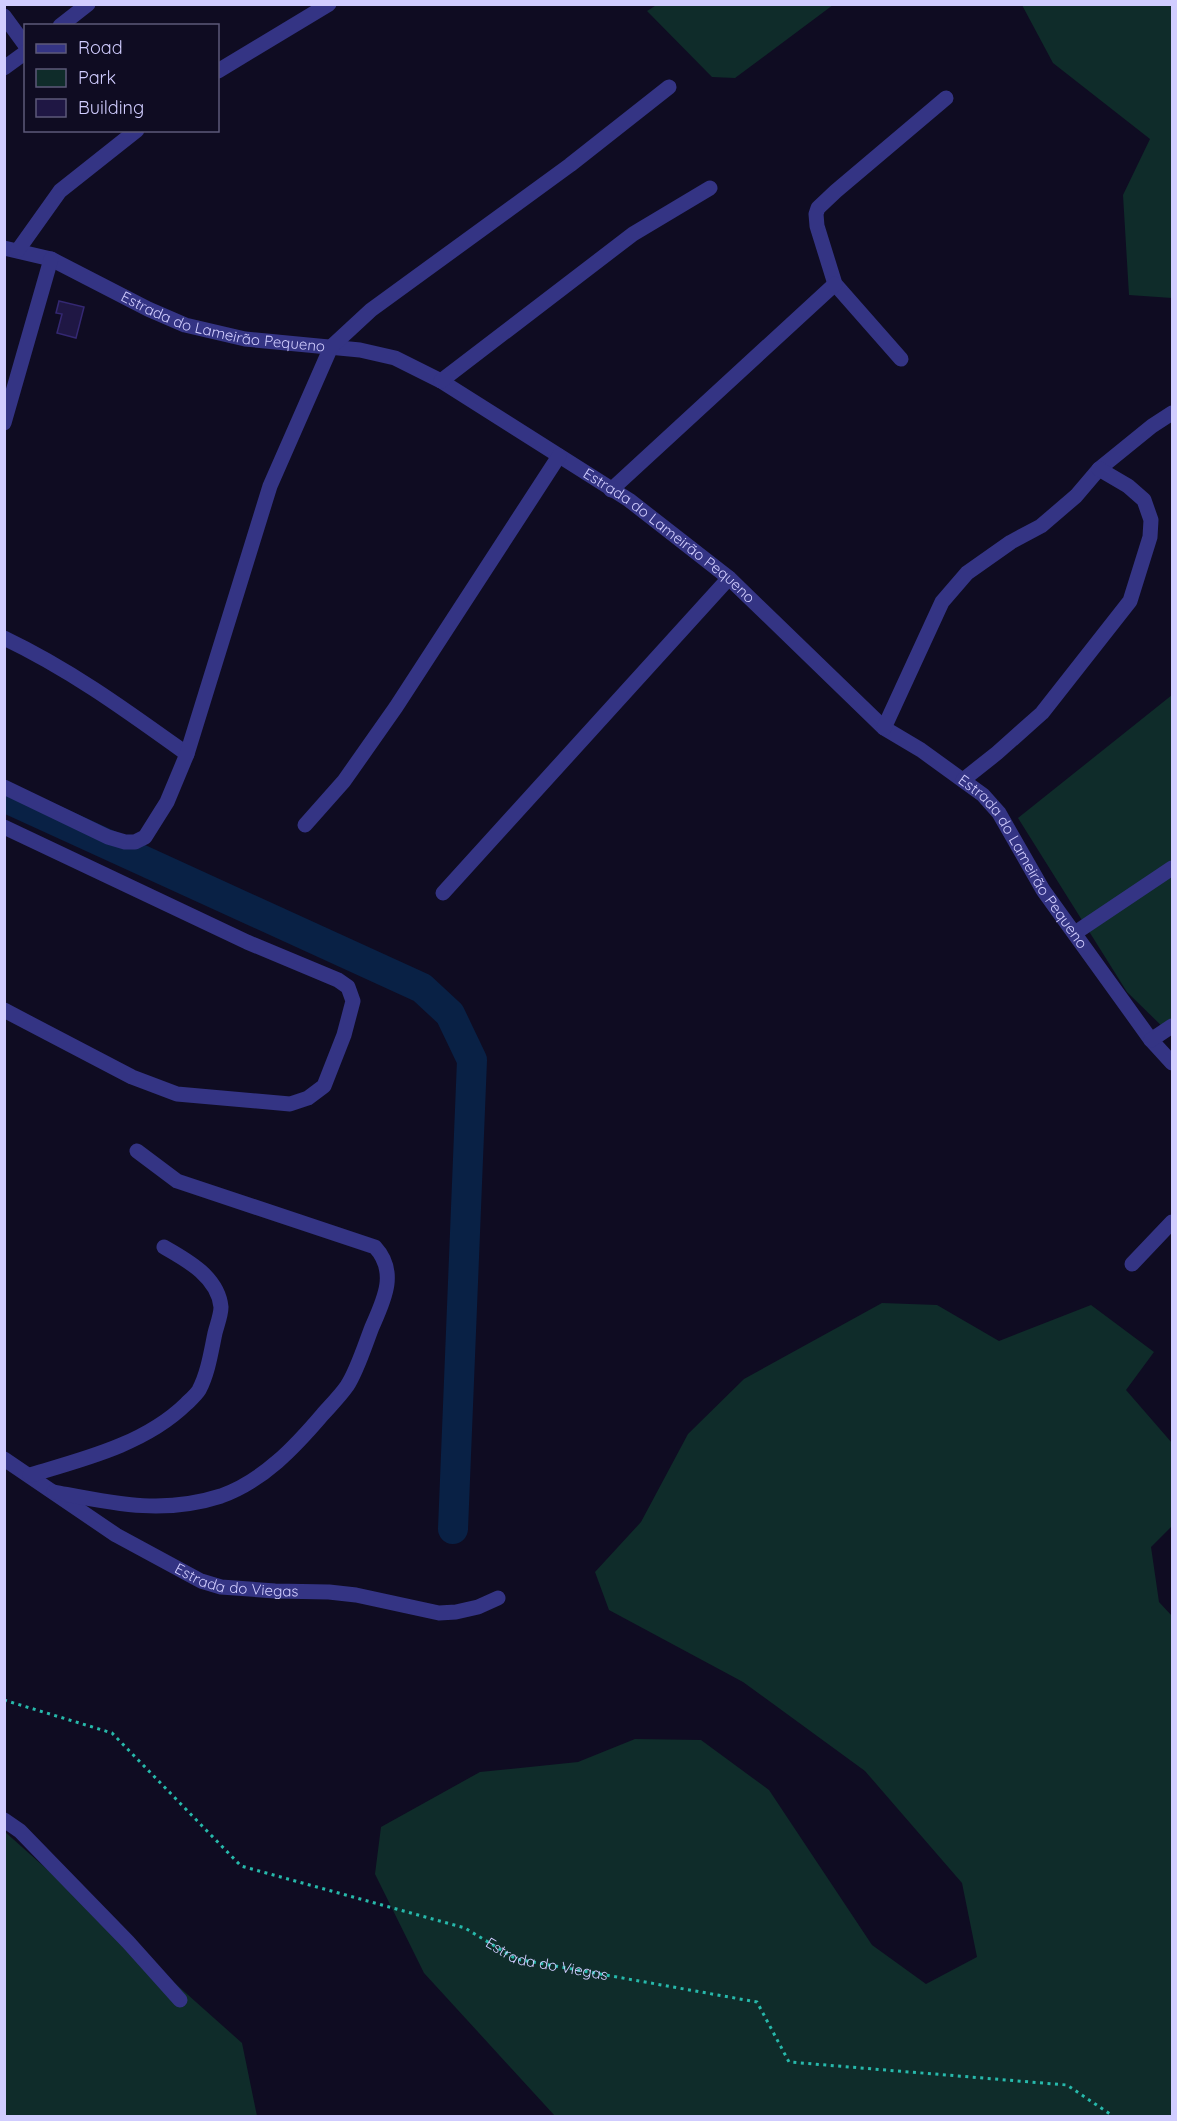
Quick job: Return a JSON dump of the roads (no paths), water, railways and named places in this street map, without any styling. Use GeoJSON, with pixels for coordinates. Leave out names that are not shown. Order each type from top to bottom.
{"type":"FeatureCollection","features":[{"type":"Feature","properties":{"kind":"street"},"geometry":{"type":"LineString","coordinates":[[63,24],[88,4]]}},
{"type":"Feature","properties":{"kind":"street"},"geometry":{"type":"LineString","coordinates":[[219,70],[329,4]]}},
{"type":"Feature","properties":{"kind":"street"},"geometry":{"type":"LineString","coordinates":[[4,16],[24,43]]}},
{"type":"Feature","properties":{"kind":"street"},"geometry":{"type":"LineString","coordinates":[[4,68],[24,53]]}},
{"type":"Feature","properties":{"kind":"street"},"geometry":{"type":"LineString","coordinates":[[4,787],[108,837],[125,842],[135,842],[145,837],[163,810],[187,754],[270,486],[331,347],[371,310],[570,165],[669,87]]}},
{"type":"Feature","properties":{"kind":"street"},"geometry":{"type":"LineString","coordinates":[[901,359],[835,284],[817,226],[818,208],[946,98]]}},
{"type":"Feature","properties":{"kind":"street"},"geometry":{"type":"LineString","coordinates":[[11,249],[60,191],[134,132]]}},
{"type":"Feature","properties":{"kind":"street"},"geometry":{"type":"LineString","coordinates":[[441,381],[633,234],[710,188]]}},
{"type":"Feature","properties":{"kind":"street","name":"Estrada do Lameirão Pequeno"},"geometry":{"type":"LineString","coordinates":[[11,249],[51,259],[148,309],[185,325],[244,339],[360,350],[394,358],[441,381],[629,500],[729,579],[884,728],[921,750],[983,795],[999,813],[1043,890],[1151,1040],[1173,1063]]}},
{"type":"Feature","properties":{"kind":"street"},"geometry":{"type":"LineString","coordinates":[[4,423],[51,259]]}},
{"type":"Feature","properties":{"kind":"street"},"geometry":{"type":"LineString","coordinates":[[611,490],[835,284]]}},
{"type":"Feature","properties":{"kind":"street"},"geometry":{"type":"LineString","coordinates":[[884,728],[942,602],[967,573],[1011,542],[1041,526],[1076,496],[1099,469],[1152,426],[1173,413]]}},
{"type":"Feature","properties":{"kind":"street"},"geometry":{"type":"LineString","coordinates":[[305,825],[344,782],[396,707],[558,456]]}},
{"type":"Feature","properties":{"kind":"street"},"geometry":{"type":"LineString","coordinates":[[963,780],[1042,713],[1130,601],[1150,537],[1151,520],[1144,500],[1128,486],[1099,469]]}},
{"type":"Feature","properties":{"kind":"street"},"geometry":{"type":"LineString","coordinates":[[443,893],[729,579]]}},
{"type":"Feature","properties":{"kind":"street"},"geometry":{"type":"LineString","coordinates":[[4,638],[55,663],[187,754]]}},
{"type":"Feature","properties":{"kind":"street"},"geometry":{"type":"LineString","coordinates":[[4,827],[248,942],[338,980],[348,987],[354,1001],[344,1035],[324,1086],[308,1098],[290,1104],[177,1094],[132,1077],[4,1010]]}},
{"type":"Feature","properties":{"kind":"street"},"geometry":{"type":"LineString","coordinates":[[1075,933],[1173,868]]}},
{"type":"Feature","properties":{"kind":"street"},"geometry":{"type":"LineString","coordinates":[[1151,1040],[1173,1026]]}},
{"type":"Feature","properties":{"kind":"street"},"geometry":{"type":"LineString","coordinates":[[54,1492],[124,1506],[148,1507],[183,1504],[221,1495],[265,1473],[303,1437],[348,1385],[382,1304],[388,1282],[387,1267],[383,1256],[375,1247],[177,1181],[137,1151]]}},
{"type":"Feature","properties":{"kind":"street"},"geometry":{"type":"LineString","coordinates":[[1132,1264],[1173,1222]]}},
{"type":"Feature","properties":{"kind":"street"},"geometry":{"type":"LineString","coordinates":[[30,1475],[81,1460],[142,1435],[175,1414],[198,1392],[209,1361],[221,1309],[217,1289],[206,1276],[184,1258],[164,1247]]}},
{"type":"Feature","properties":{"kind":"street","name":"Estrada do Viegas"},"geometry":{"type":"LineString","coordinates":[[4,1460],[30,1475],[116,1535],[192,1577],[221,1587],[356,1595],[439,1613],[478,1607],[498,1598]]}},
{"type":"Feature","properties":{"kind":"street"},"geometry":{"type":"LineString","coordinates":[[4,1820],[20,1831],[128,1942],[180,2000]]}},
{"type":"Feature","properties":{"kind":"waterway"},"geometry":{"type":"LineString","coordinates":[[4,797],[422,988],[450,1014],[472,1060],[453,1529]]}}]}
